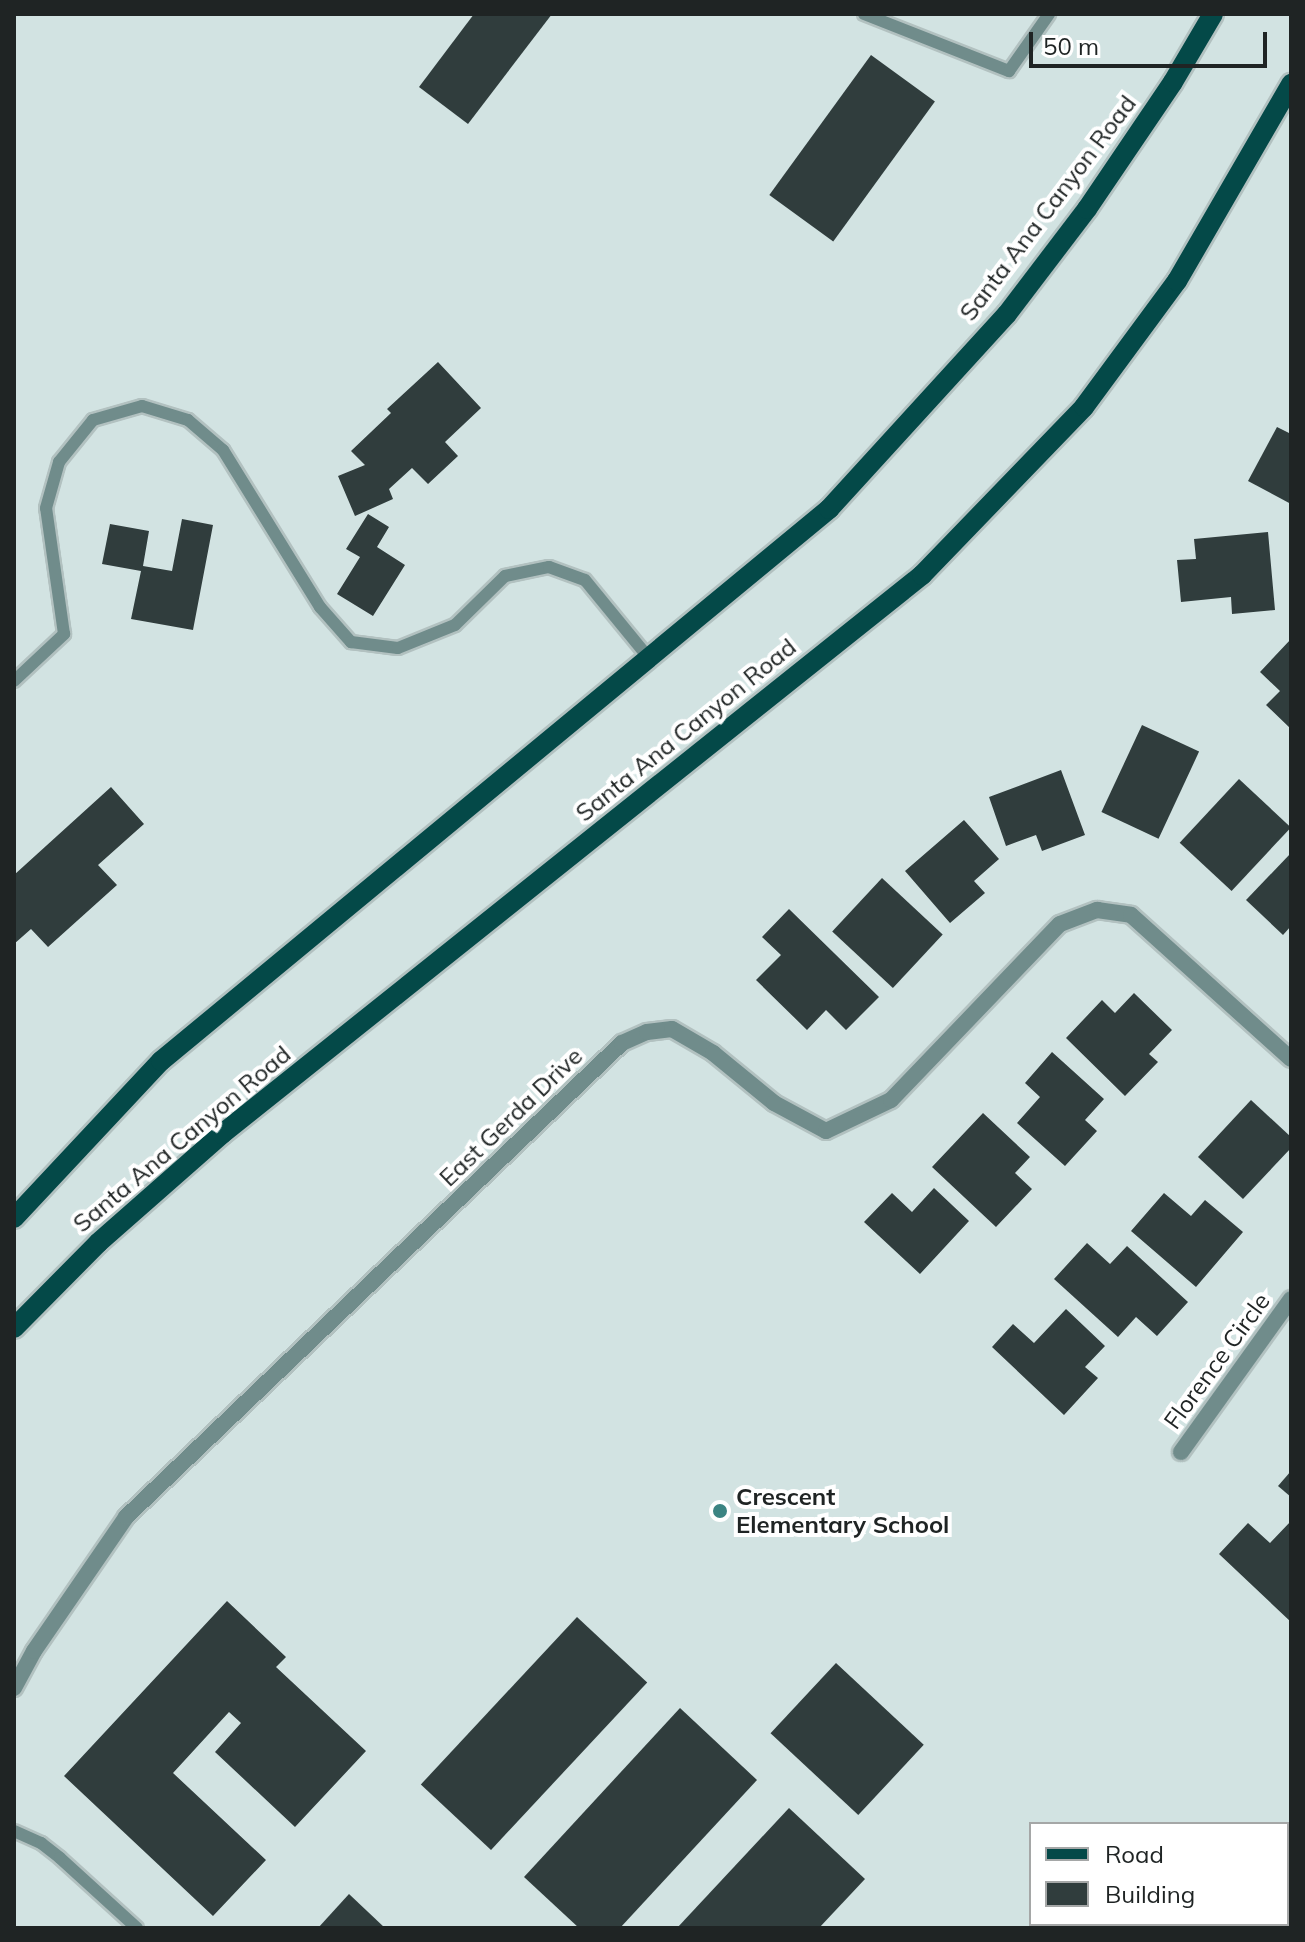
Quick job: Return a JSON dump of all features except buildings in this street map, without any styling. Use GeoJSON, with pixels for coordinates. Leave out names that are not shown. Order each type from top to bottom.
{"type":"FeatureCollection","features":[{"type":"Feature","properties":{"kind":"main road","name":"Santa Ana Canyon Road"},"geometry":{"type":"LineString","coordinates":[[14,1218],[161,1061],[829,509],[1007,314],[1113,171],[1173,82],[1213,14]]}},
{"type":"Feature","properties":{"kind":"main road","name":"Santa Ana Canyon Road"},"geometry":{"type":"LineString","coordinates":[[14,1328],[98,1243],[222,1134],[922,575],[1084,407],[1177,281],[1291,84]]}},
{"type":"Feature","properties":{"kind":"street","name":"East Gerda Drive"},"geometry":{"type":"LineString","coordinates":[[14,1688],[34,1651],[126,1517],[622,1043],[647,1032],[672,1029],[713,1053],[774,1103],[826,1131],[891,1100],[1060,924],[1097,910],[1131,915],[1291,1059]]}},
{"type":"Feature","properties":{"kind":"street","name":"Florence Circle"},"geometry":{"type":"LineString","coordinates":[[1181,1452],[1291,1299]]}},
{"type":"Feature","properties":{"kind":"lane"},"geometry":{"type":"LineString","coordinates":[[864,14],[1009,71],[1049,14]]}},
{"type":"Feature","properties":{"kind":"lane"},"geometry":{"type":"LineString","coordinates":[[14,681],[64,634],[46,508],[59,462],[93,420],[142,406],[188,420],[223,450],[320,607],[351,642],[398,648],[455,625],[505,576],[549,567],[585,580],[648,657]]}},
{"type":"Feature","properties":{"kind":"lane"},"geometry":{"type":"LineString","coordinates":[[14,1831],[41,1843],[137,1928]]}},
{"type":"Feature","properties":{"kind":"place","name":"Crescent Elementary School"},"geometry":{"type":"Point","coordinates":[720,1511]}}]}
